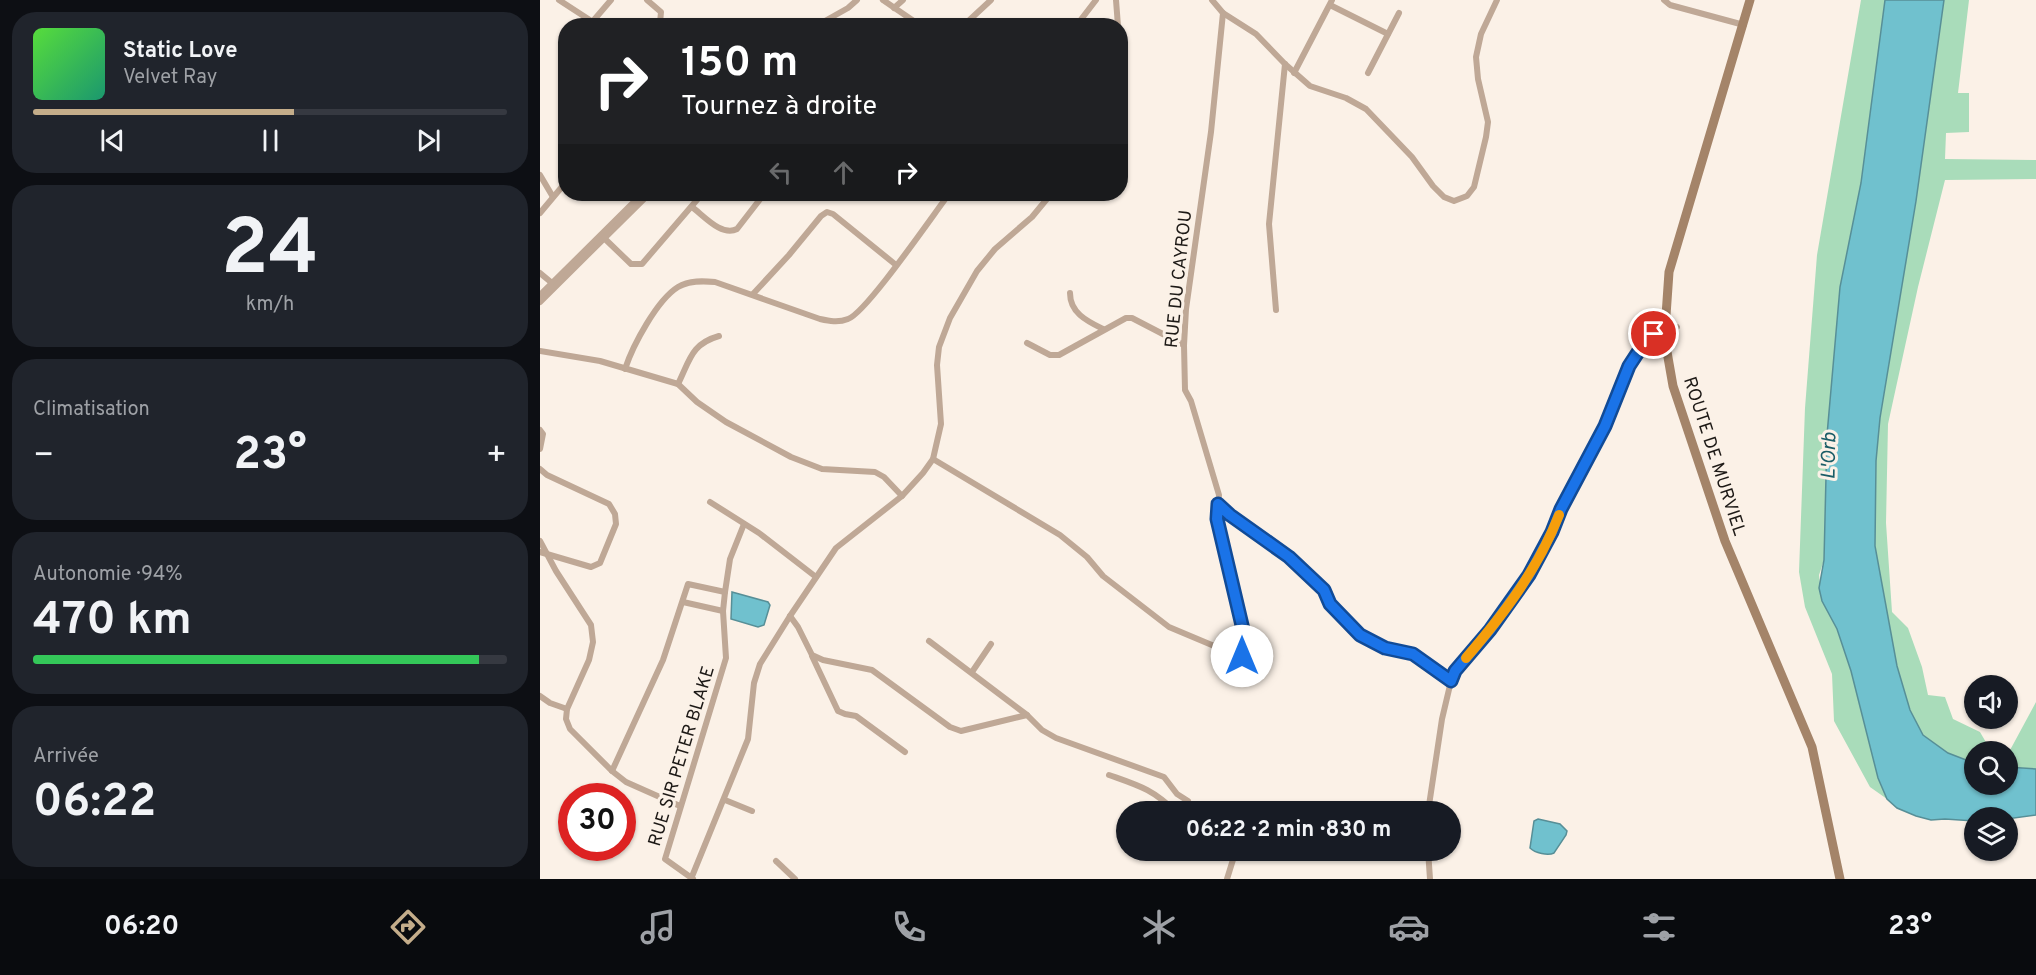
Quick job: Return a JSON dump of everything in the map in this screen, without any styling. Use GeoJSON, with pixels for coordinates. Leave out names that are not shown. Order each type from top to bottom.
{"type":"FeatureCollection","features":[{"type":"Feature","properties":{"kind":"main road","name":"ROUTE DE MURVIEL"},"geometry":{"type":"LineString","coordinates":[[1750,0],[1669,272],[1665,330],[1668,364],[1673,386],[1725,541],[1812,747],[1840,879]]}},
{"type":"Feature","properties":{"kind":"street"},"geometry":{"type":"LineString","coordinates":[[559,0],[587,18]]}},
{"type":"Feature","properties":{"kind":"street"},"geometry":{"type":"LineString","coordinates":[[599,18],[611,0]]}},
{"type":"Feature","properties":{"kind":"street"},"geometry":{"type":"LineString","coordinates":[[647,0],[661,12],[660,18]]}},
{"type":"Feature","properties":{"kind":"street"},"geometry":{"type":"LineString","coordinates":[[830,18],[857,0]]}},
{"type":"Feature","properties":{"kind":"street"},"geometry":{"type":"LineString","coordinates":[[883,0],[909,18]]}},
{"type":"Feature","properties":{"kind":"street"},"geometry":{"type":"LineString","coordinates":[[894,8],[903,0]]}},
{"type":"Feature","properties":{"kind":"street"},"geometry":{"type":"LineString","coordinates":[[972,18],[991,0]]}},
{"type":"Feature","properties":{"kind":"street"},"geometry":{"type":"LineString","coordinates":[[1082,18],[1096,0]]}},
{"type":"Feature","properties":{"kind":"street"},"geometry":{"type":"LineString","coordinates":[[1212,0],[1223,13],[1256,34],[1310,86],[1346,98],[1366,109],[1412,157],[1444,197],[1451,201],[1467,196],[1474,187],[1486,137],[1488,122],[1478,79],[1476,57],[1481,34],[1497,0]]}},
{"type":"Feature","properties":{"kind":"street"},"geometry":{"type":"LineString","coordinates":[[1664,0],[1670,6],[1744,25]]}},
{"type":"Feature","properties":{"kind":"street"},"geometry":{"type":"LineString","coordinates":[[1114,1],[1117,18]]}},
{"type":"Feature","properties":{"kind":"street"},"geometry":{"type":"LineString","coordinates":[[1294,73],[1331,2],[1388,34]]}},
{"type":"Feature","properties":{"kind":"street","name":"RUE DU CAYROU"},"geometry":{"type":"LineString","coordinates":[[933,459],[1060,535],[1087,557],[1103,576],[1169,627],[1242,656],[1245,650],[1245,638],[1217,519],[1219,495],[1191,401],[1185,390],[1184,345],[1190,273],[1209,142],[1223,13]]}},
{"type":"Feature","properties":{"kind":"street"},"geometry":{"type":"LineString","coordinates":[[1368,73],[1399,13]]}},
{"type":"Feature","properties":{"kind":"street"},"geometry":{"type":"LineString","coordinates":[[1276,310],[1269,224],[1285,64]]}},
{"type":"Feature","properties":{"kind":"street"},"geometry":{"type":"LineString","coordinates":[[540,175],[553,197]]}},
{"type":"Feature","properties":{"kind":"street"},"geometry":{"type":"LineString","coordinates":[[540,213],[558,191]]}},
{"type":"Feature","properties":{"kind":"street"},"geometry":{"type":"LineString","coordinates":[[540,295],[635,201]]}},
{"type":"Feature","properties":{"kind":"street"},"geometry":{"type":"LineString","coordinates":[[540,302],[642,201]]}},
{"type":"Feature","properties":{"kind":"street"},"geometry":{"type":"LineString","coordinates":[[604,238],[631,264],[642,264],[697,201]]}},
{"type":"Feature","properties":{"kind":"street"},"geometry":{"type":"LineString","coordinates":[[692,207],[724,231],[731,232],[737,229],[759,201]]}},
{"type":"Feature","properties":{"kind":"street"},"geometry":{"type":"LineString","coordinates":[[625,369],[637,339],[667,296],[680,286],[698,281],[715,282],[820,319],[836,322],[849,319],[857,313],[896,265],[944,201]]}},
{"type":"Feature","properties":{"kind":"street"},"geometry":{"type":"LineString","coordinates":[[692,879],[748,739],[754,683],[760,663],[836,549],[902,496],[933,459],[941,424],[937,365],[939,347],[950,318],[977,271],[995,249],[1032,217],[1046,201]]}},
{"type":"Feature","properties":{"kind":"street"},"geometry":{"type":"LineString","coordinates":[[753,294],[827,212],[833,214],[896,265]]}},
{"type":"Feature","properties":{"kind":"street"},"geometry":{"type":"LineString","coordinates":[[540,273],[552,283]]}},
{"type":"Feature","properties":{"kind":"street"},"geometry":{"type":"LineString","coordinates":[[1070,293],[1070,299],[1080,317],[1102,329]]}},
{"type":"Feature","properties":{"kind":"street"},"geometry":{"type":"LineString","coordinates":[[1027,343],[1050,355],[1059,355],[1102,329],[1122,319],[1132,318],[1184,345]]}},
{"type":"Feature","properties":{"kind":"street"},"geometry":{"type":"LineString","coordinates":[[1429,801],[1434,764],[1455,671],[1490,630],[1529,575],[1605,426],[1638,350],[1646,340],[1665,330],[1677,327]]}},
{"type":"Feature","properties":{"kind":"street"},"geometry":{"type":"LineString","coordinates":[[678,384],[697,346],[719,336]]}},
{"type":"Feature","properties":{"kind":"street"},"geometry":{"type":"LineString","coordinates":[[542,350],[600,361],[678,384],[697,402],[726,422],[791,457],[822,469],[875,472],[884,477],[902,496]]}},
{"type":"Feature","properties":{"kind":"street"},"geometry":{"type":"LineString","coordinates":[[540,430],[543,434],[540,449]]}},
{"type":"Feature","properties":{"kind":"street"},"geometry":{"type":"LineString","coordinates":[[540,469],[547,475],[609,504],[615,514],[616,524],[600,563],[591,567],[543,553]]}},
{"type":"Feature","properties":{"kind":"street"},"geometry":{"type":"LineString","coordinates":[[710,502],[816,577]]}},
{"type":"Feature","properties":{"kind":"street"},"geometry":{"type":"LineString","coordinates":[[1218,504],[1289,557],[1324,590],[1330,604],[1360,635],[1385,648],[1413,654],[1451,681]]}},
{"type":"Feature","properties":{"kind":"street","name":"RUE SIR PETER BLAKE"},"geometry":{"type":"LineString","coordinates":[[692,879],[665,859],[726,658],[723,611],[725,592],[730,559],[744,524]]}},
{"type":"Feature","properties":{"kind":"street"},"geometry":{"type":"LineString","coordinates":[[540,541],[543,553],[591,625],[593,642],[589,660],[567,709],[566,719],[570,729],[626,782],[681,806]]}},
{"type":"Feature","properties":{"kind":"street"},"geometry":{"type":"LineString","coordinates":[[612,771],[663,660],[688,584],[725,592]]}},
{"type":"Feature","properties":{"kind":"street"},"geometry":{"type":"LineString","coordinates":[[683,602],[723,611]]}},
{"type":"Feature","properties":{"kind":"street"},"geometry":{"type":"LineString","coordinates":[[790,616],[798,627],[838,711],[856,716],[905,752]]}},
{"type":"Feature","properties":{"kind":"street"},"geometry":{"type":"LineString","coordinates":[[929,641],[972,672],[1042,730],[1056,738],[1164,777],[1177,794],[1188,801]]}},
{"type":"Feature","properties":{"kind":"street"},"geometry":{"type":"LineString","coordinates":[[972,672],[990,644]]}},
{"type":"Feature","properties":{"kind":"street"},"geometry":{"type":"LineString","coordinates":[[812,655],[823,660],[872,670],[950,727],[961,731],[1026,715]]}},
{"type":"Feature","properties":{"kind":"street"},"geometry":{"type":"LineString","coordinates":[[540,696],[550,703],[567,709]]}},
{"type":"Feature","properties":{"kind":"street"},"geometry":{"type":"LineString","coordinates":[[1109,775],[1147,788],[1164,801]]}},
{"type":"Feature","properties":{"kind":"street"},"geometry":{"type":"LineString","coordinates":[[725,800],[752,811]]}},
{"type":"Feature","properties":{"kind":"street"},"geometry":{"type":"LineString","coordinates":[[776,861],[795,879]]}},
{"type":"Feature","properties":{"kind":"street"},"geometry":{"type":"LineString","coordinates":[[1227,879],[1233,861]]}},
{"type":"Feature","properties":{"kind":"street"},"geometry":{"type":"LineString","coordinates":[[1429,861],[1430,879]]}},
{"type":"Feature","properties":{"kind":"green space"},"geometry":{"type":"Polygon","coordinates":[[[1861,0],[1885,0],[1861,183],[1840,287],[1827,435],[1824,560],[1819,575],[1822,601],[1837,629],[1851,671],[1878,778],[1887,799],[1870,787],[1834,721],[1832,674],[1805,607],[1799,572],[1805,408],[1817,255],[1861,0]]]}},
{"type":"Feature","properties":{"kind":"green space"},"geometry":{"type":"Polygon","coordinates":[[[1944,0],[1969,0],[1958,93],[1969,93],[1969,132],[1946,133],[1945,159],[2036,160],[2036,179],[1945,180],[1918,287],[1888,424],[1886,523],[1892,612],[1908,628],[1922,667],[1928,695],[1945,697],[1953,719],[1964,724],[1964,729],[1974,729],[1980,732],[1985,741],[1964,741],[1964,759],[1948,753],[1923,735],[1910,710],[1897,666],[1875,546],[1876,461],[1880,418],[1916,201],[1944,0]]]}},
{"type":"Feature","properties":{"kind":"green space"},"geometry":{"type":"Polygon","coordinates":[[[2036,702],[2036,769],[2018,768],[2018,741],[2015,741],[2036,702]]]}},
{"type":"Feature","properties":{"kind":"water","name":"L'Orb"},"geometry":{"type":"Polygon","coordinates":[[[1885,0],[1944,0],[1916,201],[1880,418],[1876,461],[1875,546],[1897,666],[1910,710],[1923,735],[1948,753],[1964,759],[1964,795],[2018,795],[2018,768],[2036,769],[2036,815],[2018,817],[2018,807],[1964,807],[1964,820],[1931,820],[1897,808],[1887,799],[1878,778],[1851,671],[1837,629],[1822,601],[1819,588],[1824,560],[1827,435],[1840,287],[1861,183],[1885,0]]]}},
{"type":"Feature","properties":{"kind":"water"},"geometry":{"type":"Polygon","coordinates":[[[732,592],[768,602],[770,605],[764,625],[758,627],[731,619],[732,592]]]}},
{"type":"Feature","properties":{"kind":"water"},"geometry":{"type":"Polygon","coordinates":[[[1538,819],[1560,824],[1567,831],[1554,853],[1542,854],[1530,848],[1534,821],[1538,819]]]}},
{"type":"Feature","properties":{"kind":"slow traffic"},"geometry":{"type":"LineString","coordinates":[[1466,658],[1490,630],[1529,575],[1559,515]]}},
{"type":"Feature","properties":{"kind":"route"},"geometry":{"type":"LineString","coordinates":[[1242,656],[1245,650],[1245,638],[1217,519],[1218,504],[1289,557],[1324,590],[1330,604],[1360,635],[1385,648],[1413,654],[1451,681],[1455,671],[1490,630],[1529,575],[1605,426],[1629,366],[1638,350],[1654,334]]}}]}
